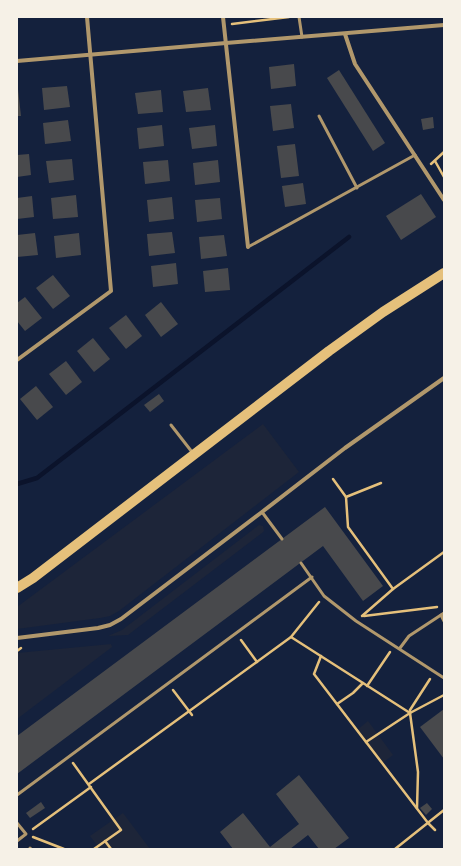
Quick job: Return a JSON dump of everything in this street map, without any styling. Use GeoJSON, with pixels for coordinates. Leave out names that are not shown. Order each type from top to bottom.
{"type":"FeatureCollection","features":[{"type":"Feature","properties":{"kind":"main road"},"geometry":{"type":"LineString","coordinates":[[17,593],[33,578],[328,351],[383,312],[444,273]]}},
{"type":"Feature","properties":{"kind":"main road"},"geometry":{"type":"LineString","coordinates":[[17,588],[33,578]]}},
{"type":"Feature","properties":{"kind":"street"},"geometry":{"type":"LineString","coordinates":[[17,360],[111,291],[87,17]]}},
{"type":"Feature","properties":{"kind":"street"},"geometry":{"type":"LineString","coordinates":[[224,17],[248,247]]}},
{"type":"Feature","properties":{"kind":"street"},"geometry":{"type":"LineString","coordinates":[[17,61],[226,42],[346,34],[444,25]]}},
{"type":"Feature","properties":{"kind":"street"},"geometry":{"type":"LineString","coordinates":[[346,34],[355,64],[444,200]]}},
{"type":"Feature","properties":{"kind":"street"},"geometry":{"type":"LineString","coordinates":[[17,638],[98,628],[110,625],[132,612],[350,444],[444,378]]}},
{"type":"Feature","properties":{"kind":"lane"},"geometry":{"type":"LineString","coordinates":[[299,17],[302,37]]}},
{"type":"Feature","properties":{"kind":"lane"},"geometry":{"type":"LineString","coordinates":[[319,116],[357,188]]}},
{"type":"Feature","properties":{"kind":"lane"},"geometry":{"type":"LineString","coordinates":[[248,247],[415,155]]}},
{"type":"Feature","properties":{"kind":"lane"},"geometry":{"type":"LineString","coordinates":[[171,425],[193,454]]}},
{"type":"Feature","properties":{"kind":"lane"},"geometry":{"type":"LineString","coordinates":[[262,512],[282,539]]}},
{"type":"Feature","properties":{"kind":"lane"},"geometry":{"type":"LineString","coordinates":[[301,563],[324,596],[356,621],[400,648],[444,678]]}},
{"type":"Feature","properties":{"kind":"lane"},"geometry":{"type":"LineString","coordinates":[[17,795],[312,577]]}},
{"type":"Feature","properties":{"kind":"lane"},"geometry":{"type":"LineString","coordinates":[[400,648],[409,636],[442,614],[444,621]]}},
{"type":"Feature","properties":{"kind":"lane"},"geometry":{"type":"LineString","coordinates":[[17,823],[26,834],[17,841]]}},
{"type":"Feature","properties":{"kind":"path"},"geometry":{"type":"LineString","coordinates":[[224,25],[289,17]]}},
{"type":"Feature","properties":{"kind":"path"},"geometry":{"type":"LineString","coordinates":[[423,169],[435,161],[444,152]]}},
{"type":"Feature","properties":{"kind":"path"},"geometry":{"type":"LineString","coordinates":[[435,161],[444,177]]}},
{"type":"Feature","properties":{"kind":"path"},"geometry":{"type":"LineString","coordinates":[[333,479],[346,497],[348,527],[393,589]]}},
{"type":"Feature","properties":{"kind":"path"},"geometry":{"type":"LineString","coordinates":[[346,497],[381,483]]}},
{"type":"Feature","properties":{"kind":"path"},"geometry":{"type":"LineString","coordinates":[[356,621],[393,589],[444,552]]}},
{"type":"Feature","properties":{"kind":"path"},"geometry":{"type":"LineString","coordinates":[[26,834],[189,711],[291,637],[324,596]]}},
{"type":"Feature","properties":{"kind":"path"},"geometry":{"type":"LineString","coordinates":[[362,616],[444,606]]}},
{"type":"Feature","properties":{"kind":"path"},"geometry":{"type":"LineString","coordinates":[[236,633],[257,662]]}},
{"type":"Feature","properties":{"kind":"path"},"geometry":{"type":"LineString","coordinates":[[291,637],[410,713]]}},
{"type":"Feature","properties":{"kind":"path"},"geometry":{"type":"LineString","coordinates":[[367,686],[395,645]]}},
{"type":"Feature","properties":{"kind":"path"},"geometry":{"type":"LineString","coordinates":[[17,651],[21,648]]}},
{"type":"Feature","properties":{"kind":"path"},"geometry":{"type":"LineString","coordinates":[[321,656],[314,674],[428,823],[435,830]]}},
{"type":"Feature","properties":{"kind":"path"},"geometry":{"type":"LineString","coordinates":[[417,808],[418,772],[410,710],[435,671]]}},
{"type":"Feature","properties":{"kind":"path"},"geometry":{"type":"LineString","coordinates":[[168,683],[192,715]]}},
{"type":"Feature","properties":{"kind":"path"},"geometry":{"type":"LineString","coordinates":[[337,704],[354,693],[362,683]]}},
{"type":"Feature","properties":{"kind":"path"},"geometry":{"type":"LineString","coordinates":[[366,742],[410,713],[444,695]]}},
{"type":"Feature","properties":{"kind":"path"},"geometry":{"type":"LineString","coordinates":[[69,757],[121,830],[94,849]]}},
{"type":"Feature","properties":{"kind":"path"},"geometry":{"type":"LineString","coordinates":[[395,849],[444,810]]}},
{"type":"Feature","properties":{"kind":"path"},"geometry":{"type":"LineString","coordinates":[[26,834],[64,849]]}},
{"type":"Feature","properties":{"kind":"path"},"geometry":{"type":"LineString","coordinates":[[105,841],[111,849]]}},
{"type":"Feature","properties":{"kind":"shaded area"},"geometry":{"type":"Polygon","coordinates":[[[263,424],[299,472],[119,611],[110,616],[100,618],[17,629],[17,607],[263,424]]]}},
{"type":"Feature","properties":{"kind":"shaded area"},"geometry":{"type":"Polygon","coordinates":[[[259,525],[263,526],[264,531],[262,533],[128,635],[108,636],[122,630],[259,525]]]}},
{"type":"Feature","properties":{"kind":"shaded area"},"geometry":{"type":"Polygon","coordinates":[[[111,644],[112,647],[17,719],[17,653],[111,644]]]}},
{"type":"Feature","properties":{"kind":"shaded area"},"geometry":{"type":"Polygon","coordinates":[[[368,721],[393,755],[381,764],[356,731],[368,721]]]}},
{"type":"Feature","properties":{"kind":"shaded area"},"geometry":{"type":"Polygon","coordinates":[[[123,813],[150,849],[100,849],[90,836],[123,813]]]}},
{"type":"Feature","properties":{"kind":"building"},"geometry":{"type":"Polygon","coordinates":[[[294,64],[296,86],[271,89],[269,67],[294,64]]]}},
{"type":"Feature","properties":{"kind":"building"},"geometry":{"type":"Polygon","coordinates":[[[339,70],[385,143],[373,151],[327,78],[339,70]]]}},
{"type":"Feature","properties":{"kind":"building"},"geometry":{"type":"Polygon","coordinates":[[[67,86],[70,107],[44,110],[42,88],[67,86]]]}},
{"type":"Feature","properties":{"kind":"building"},"geometry":{"type":"Polygon","coordinates":[[[208,88],[211,110],[186,112],[183,91],[208,88]]]}},
{"type":"Feature","properties":{"kind":"building"},"geometry":{"type":"Polygon","coordinates":[[[18,89],[21,116],[17,116],[18,89]]]}},
{"type":"Feature","properties":{"kind":"building"},"geometry":{"type":"Polygon","coordinates":[[[161,90],[163,112],[138,114],[135,93],[161,90]]]}},
{"type":"Feature","properties":{"kind":"building"},"geometry":{"type":"Polygon","coordinates":[[[291,104],[294,128],[273,131],[270,106],[291,104]]]}},
{"type":"Feature","properties":{"kind":"building"},"geometry":{"type":"Polygon","coordinates":[[[433,117],[434,128],[423,130],[421,119],[433,117]]]}},
{"type":"Feature","properties":{"kind":"building"},"geometry":{"type":"Polygon","coordinates":[[[68,120],[71,141],[45,144],[43,123],[68,120]]]}},
{"type":"Feature","properties":{"kind":"building"},"geometry":{"type":"Polygon","coordinates":[[[162,125],[164,146],[139,149],[137,128],[162,125]]]}},
{"type":"Feature","properties":{"kind":"building"},"geometry":{"type":"Polygon","coordinates":[[[215,125],[217,146],[192,149],[189,128],[215,125]]]}},
{"type":"Feature","properties":{"kind":"building"},"geometry":{"type":"Polygon","coordinates":[[[295,144],[299,176],[281,178],[277,146],[295,144]]]}},
{"type":"Feature","properties":{"kind":"building"},"geometry":{"type":"Polygon","coordinates":[[[29,154],[31,175],[17,177],[17,155],[29,154]]]}},
{"type":"Feature","properties":{"kind":"building"},"geometry":{"type":"Polygon","coordinates":[[[72,159],[74,180],[49,183],[46,161],[72,159]]]}},
{"type":"Feature","properties":{"kind":"building"},"geometry":{"type":"Polygon","coordinates":[[[168,160],[170,181],[145,184],[143,162],[168,160]]]}},
{"type":"Feature","properties":{"kind":"building"},"geometry":{"type":"Polygon","coordinates":[[[218,160],[220,182],[195,185],[193,163],[218,160]]]}},
{"type":"Feature","properties":{"kind":"building"},"geometry":{"type":"Polygon","coordinates":[[[303,183],[306,204],[285,207],[282,186],[303,183]]]}},
{"type":"Feature","properties":{"kind":"building"},"geometry":{"type":"Polygon","coordinates":[[[421,194],[436,217],[401,240],[386,216],[421,194]]]}},
{"type":"Feature","properties":{"kind":"building"},"geometry":{"type":"Polygon","coordinates":[[[76,195],[78,217],[53,219],[51,198],[76,195]]]}},
{"type":"Feature","properties":{"kind":"building"},"geometry":{"type":"Polygon","coordinates":[[[32,196],[34,217],[17,219],[17,198],[32,196]]]}},
{"type":"Feature","properties":{"kind":"building"},"geometry":{"type":"Polygon","coordinates":[[[172,197],[174,219],[149,222],[147,200],[172,197]]]}},
{"type":"Feature","properties":{"kind":"building"},"geometry":{"type":"Polygon","coordinates":[[[220,198],[222,219],[197,222],[195,200],[220,198]]]}},
{"type":"Feature","properties":{"kind":"building"},"geometry":{"type":"Polygon","coordinates":[[[172,232],[175,253],[149,256],[147,234],[172,232]]]}},
{"type":"Feature","properties":{"kind":"building"},"geometry":{"type":"Polygon","coordinates":[[[35,233],[38,255],[17,257],[17,235],[35,233]]]}},
{"type":"Feature","properties":{"kind":"building"},"geometry":{"type":"Polygon","coordinates":[[[79,233],[81,255],[56,258],[54,236],[79,233]]]}},
{"type":"Feature","properties":{"kind":"building"},"geometry":{"type":"Polygon","coordinates":[[[224,235],[227,256],[201,259],[199,237],[224,235]]]}},
{"type":"Feature","properties":{"kind":"building"},"geometry":{"type":"Polygon","coordinates":[[[176,263],[178,284],[153,287],[151,266],[176,263]]]}},
{"type":"Feature","properties":{"kind":"building"},"geometry":{"type":"Polygon","coordinates":[[[228,268],[230,290],[205,292],[203,271],[228,268]]]}},
{"type":"Feature","properties":{"kind":"building"},"geometry":{"type":"Polygon","coordinates":[[[53,275],[70,296],[53,309],[36,288],[53,275]]]}},
{"type":"Feature","properties":{"kind":"building"},"geometry":{"type":"Polygon","coordinates":[[[25,297],[42,318],[25,331],[17,321],[17,303],[25,297]]]}},
{"type":"Feature","properties":{"kind":"building"},"geometry":{"type":"Polygon","coordinates":[[[161,302],[178,324],[161,337],[145,315],[161,302]]]}},
{"type":"Feature","properties":{"kind":"building"},"geometry":{"type":"Polygon","coordinates":[[[126,315],[142,336],[126,349],[109,328],[126,315]]]}},
{"type":"Feature","properties":{"kind":"building"},"geometry":{"type":"Polygon","coordinates":[[[93,338],[110,359],[94,372],[77,351],[93,338]]]}},
{"type":"Feature","properties":{"kind":"building"},"geometry":{"type":"Polygon","coordinates":[[[66,361],[82,382],[66,395],[49,374],[66,361]]]}},
{"type":"Feature","properties":{"kind":"building"},"geometry":{"type":"Polygon","coordinates":[[[36,386],[53,407],[37,420],[20,399],[36,386]]]}},
{"type":"Feature","properties":{"kind":"building"},"geometry":{"type":"Polygon","coordinates":[[[159,394],[164,401],[150,412],[144,405],[159,394]]]}},
{"type":"Feature","properties":{"kind":"building"},"geometry":{"type":"Polygon","coordinates":[[[325,507],[383,586],[363,601],[323,546],[17,774],[17,736],[325,507]]]}},
{"type":"Feature","properties":{"kind":"building"},"geometry":{"type":"Polygon","coordinates":[[[444,709],[444,759],[420,727],[444,709]]]}},
{"type":"Feature","properties":{"kind":"building"},"geometry":{"type":"Polygon","coordinates":[[[299,775],[349,838],[334,849],[319,849],[308,835],[290,849],[233,849],[220,832],[243,813],[270,847],[299,824],[276,794],[299,775]]]}},
{"type":"Feature","properties":{"kind":"building"},"geometry":{"type":"Polygon","coordinates":[[[41,802],[45,808],[30,818],[26,813],[41,802]]]}},
{"type":"Feature","properties":{"kind":"building"},"geometry":{"type":"Polygon","coordinates":[[[427,803],[432,809],[426,815],[420,808],[427,803]]]}},
{"type":"Feature","properties":{"kind":"waterway"},"geometry":{"type":"LineString","coordinates":[[17,484],[37,478],[349,237]]}}]}
